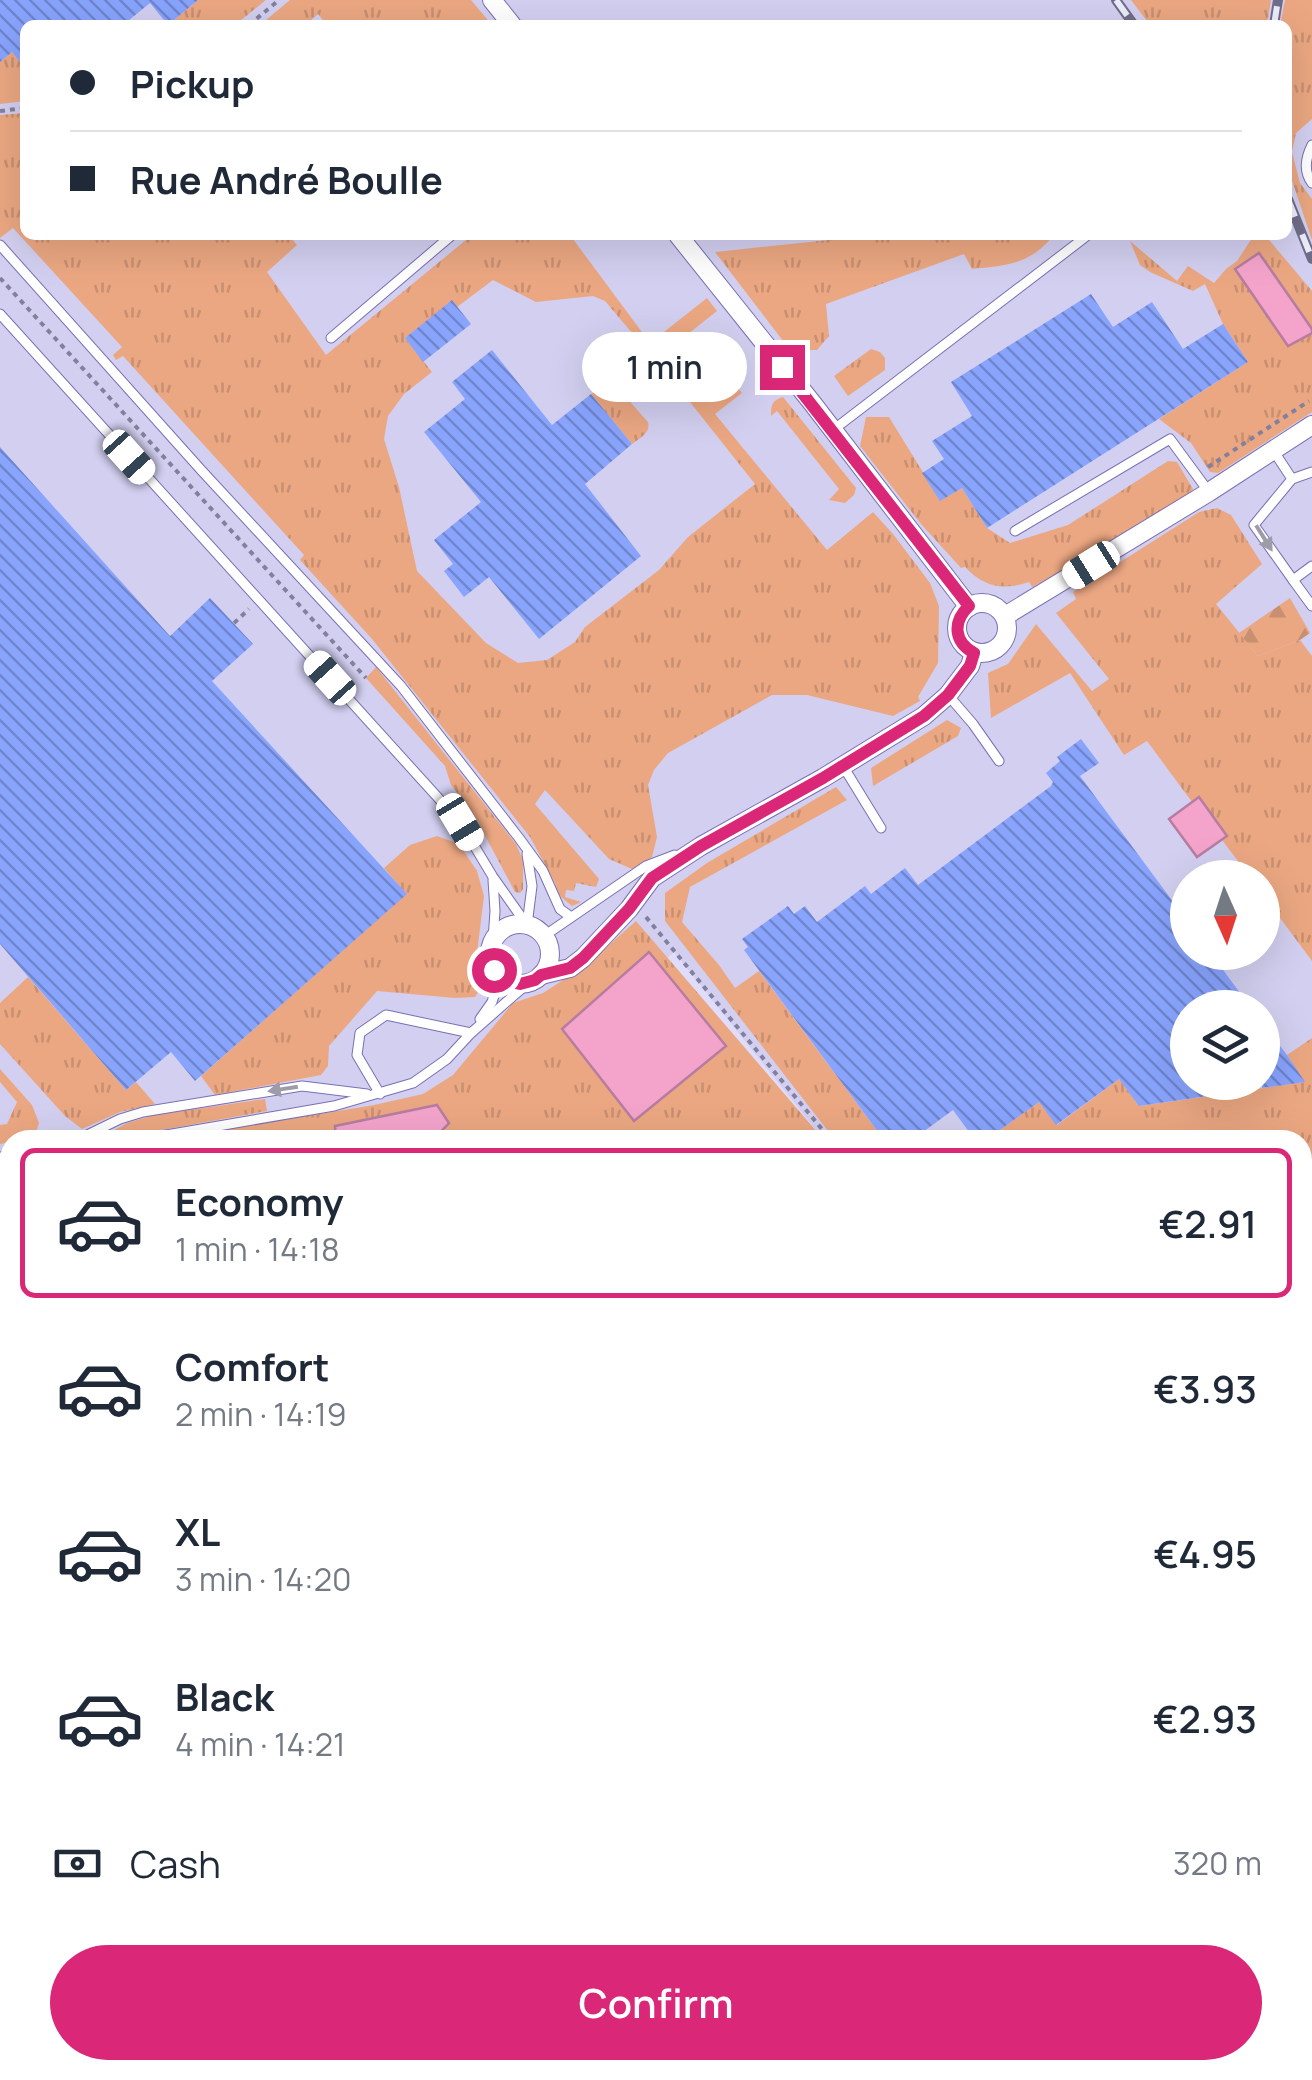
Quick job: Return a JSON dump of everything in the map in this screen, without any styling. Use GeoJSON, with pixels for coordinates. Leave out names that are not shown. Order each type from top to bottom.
{"type":"FeatureCollection","features":[{"type":"Feature","properties":{"kind":"street"},"geometry":{"type":"LineString","coordinates":[[492,0],[508,20]]}},
{"type":"Feature","properties":{"kind":"street"},"geometry":{"type":"LineString","coordinates":[[682,240],[969,606]]}},
{"type":"Feature","properties":{"kind":"street"},"geometry":{"type":"LineString","coordinates":[[1004,616],[1209,492],[1312,424]]}},
{"type":"Feature","properties":{"kind":"street"},"geometry":{"type":"LineString","coordinates":[[993,605],[1004,616],[1008,631],[1002,645],[989,653],[974,653],[961,643],[956,627],[969,606],[993,605]]}},
{"type":"Feature","properties":{"kind":"street"},"geometry":{"type":"LineString","coordinates":[[594,945],[575,950],[546,943],[527,925],[517,924],[507,927],[493,940],[490,960],[500,977],[513,984],[570,968],[583,958],[652,878],[924,716],[948,695],[970,666],[974,653]]}},
{"type":"Feature","properties":{"kind":"street"},"geometry":{"type":"LineString","coordinates":[[534,979],[546,967],[546,943]]}},
{"type":"Feature","properties":{"kind":"lane"},"geometry":{"type":"LineString","coordinates":[[1312,145],[1306,156],[1307,176],[1312,182]]}},
{"type":"Feature","properties":{"kind":"lane"},"geometry":{"type":"LineString","coordinates":[[331,338],[446,240]]}},
{"type":"Feature","properties":{"kind":"lane"},"geometry":{"type":"LineString","coordinates":[[832,430],[1081,240]]}},
{"type":"Feature","properties":{"kind":"lane"},"geometry":{"type":"LineString","coordinates":[[0,245],[401,686],[520,838],[543,871],[560,909],[571,917]]}},
{"type":"Feature","properties":{"kind":"lane"},"geometry":{"type":"LineString","coordinates":[[0,314],[460,822],[527,925]]}},
{"type":"Feature","properties":{"kind":"lane"},"geometry":{"type":"LineString","coordinates":[[1015,530],[1170,439],[1209,492]]}},
{"type":"Feature","properties":{"kind":"lane"},"geometry":{"type":"LineString","coordinates":[[1273,450],[1292,479]]}},
{"type":"Feature","properties":{"kind":"lane"},"geometry":{"type":"LineString","coordinates":[[1312,472],[1292,479],[1254,525],[1312,606]]}},
{"type":"Feature","properties":{"kind":"lane"},"geometry":{"type":"LineString","coordinates":[[1293,580],[1312,566]]}},
{"type":"Feature","properties":{"kind":"lane"},"geometry":{"type":"LineString","coordinates":[[948,695],[998,761]]}},
{"type":"Feature","properties":{"kind":"lane"},"geometry":{"type":"LineString","coordinates":[[843,766],[881,828]]}},
{"type":"Feature","properties":{"kind":"lane"},"geometry":{"type":"LineString","coordinates":[[520,838],[531,869],[527,925]]}},
{"type":"Feature","properties":{"kind":"lane"},"geometry":{"type":"LineString","coordinates":[[546,943],[571,917],[646,866],[701,846]]}},
{"type":"Feature","properties":{"kind":"lane"},"geometry":{"type":"LineString","coordinates":[[493,877],[493,940]]}},
{"type":"Feature","properties":{"kind":"lane"},"geometry":{"type":"LineString","coordinates":[[197,1130],[306,1112],[413,1083],[448,1059],[471,1033],[492,1002],[500,977]]}},
{"type":"Feature","properties":{"kind":"lane"},"geometry":{"type":"LineString","coordinates":[[471,1033],[534,979]]}},
{"type":"Feature","properties":{"kind":"lane"},"geometry":{"type":"LineString","coordinates":[[380,1094],[358,1055],[360,1033],[386,1015],[471,1033]]}},
{"type":"Feature","properties":{"kind":"lane"},"geometry":{"type":"LineString","coordinates":[[97,1130],[144,1112],[302,1086],[380,1094]]}},
{"type":"Feature","properties":{"kind":"path"},"geometry":{"type":"LineString","coordinates":[[256,20],[280,0]]}},
{"type":"Feature","properties":{"kind":"path"},"geometry":{"type":"LineString","coordinates":[[0,278],[366,678]]}},
{"type":"Feature","properties":{"kind":"path"},"geometry":{"type":"LineString","coordinates":[[234,623],[249,609]]}},
{"type":"Feature","properties":{"kind":"path"},"geometry":{"type":"LineString","coordinates":[[634,902],[823,1130]]}},
{"type":"Feature","properties":{"kind":"shaded area"},"geometry":{"type":"Polygon","coordinates":[[[0,0],[1312,0],[1312,1099],[1134,1130],[816,1130],[674,952],[558,1053],[418,1130],[0,1130],[0,0]]]}},
{"type":"Feature","properties":{"kind":"shaded area"},"geometry":{"type":"Polygon","coordinates":[[[1259,253],[1312,329],[1312,333],[1288,346],[1235,269],[1259,253]]]}},
{"type":"Feature","properties":{"kind":"shaded area"},"geometry":{"type":"Polygon","coordinates":[[[1199,797],[1227,836],[1197,857],[1169,819],[1199,797]]]}},
{"type":"Feature","properties":{"kind":"shaded area"},"geometry":{"type":"Polygon","coordinates":[[[649,952],[726,1046],[634,1121],[562,1029],[649,952]]]}},
{"type":"Feature","properties":{"kind":"shaded area"},"geometry":{"type":"Polygon","coordinates":[[[437,1105],[449,1123],[442,1130],[335,1130],[335,1126],[437,1105]]]}},
{"type":"Feature","properties":{"kind":"green space"},"geometry":{"type":"Polygon","coordinates":[[[198,0],[266,0],[241,20],[174,20],[198,0]]]}},
{"type":"Feature","properties":{"kind":"green space"},"geometry":{"type":"Polygon","coordinates":[[[290,0],[471,0],[488,20],[323,20],[318,14],[311,20],[266,20],[290,0]]]}},
{"type":"Feature","properties":{"kind":"green space"},"geometry":{"type":"Polygon","coordinates":[[[1131,0],[1271,0],[1268,20],[1146,20],[1131,0]]]}},
{"type":"Feature","properties":{"kind":"green space"},"geometry":{"type":"Polygon","coordinates":[[[1285,0],[1312,0],[1312,119],[1296,133],[1292,152],[1292,20],[1281,20],[1285,0]]]}},
{"type":"Feature","properties":{"kind":"green space"},"geometry":{"type":"Polygon","coordinates":[[[12,52],[20,62],[20,102],[0,104],[0,62],[12,52]]]}},
{"type":"Feature","properties":{"kind":"green space"},"geometry":{"type":"Polygon","coordinates":[[[20,113],[20,236],[13,228],[0,238],[0,115],[20,113]]]}},
{"type":"Feature","properties":{"kind":"green space"},"geometry":{"type":"Polygon","coordinates":[[[1292,152],[1300,183],[1312,199],[1312,240],[1292,181],[1292,152]]]}},
{"type":"Feature","properties":{"kind":"green space"},"geometry":{"type":"Polygon","coordinates":[[[24,240],[293,240],[297,245],[267,272],[326,355],[466,240],[574,240],[650,343],[707,298],[717,311],[655,360],[605,301],[593,296],[536,302],[493,280],[457,307],[452,301],[405,338],[432,372],[404,394],[388,416],[384,439],[417,571],[486,643],[518,663],[547,660],[575,642],[585,627],[659,570],[688,537],[755,484],[682,392],[717,362],[742,393],[715,414],[827,550],[873,512],[930,583],[939,606],[938,663],[918,697],[920,701],[893,716],[807,695],[772,695],[668,753],[648,785],[657,837],[652,857],[632,869],[609,859],[545,790],[535,804],[599,879],[596,887],[576,883],[574,891],[566,890],[565,897],[581,902],[572,906],[559,895],[530,837],[372,639],[300,560],[304,555],[123,356],[116,360],[113,355],[122,347],[24,240]]]}},
{"type":"Feature","properties":{"kind":"green space"},"geometry":{"type":"Polygon","coordinates":[[[829,240],[1050,240],[1017,262],[972,269],[964,254],[826,304],[829,336],[817,350],[790,350],[715,252],[829,240]]]}},
{"type":"Feature","properties":{"kind":"green space"},"geometry":{"type":"Polygon","coordinates":[[[1251,240],[1269,240],[1312,291],[1312,329],[1260,253],[1287,345],[1312,333],[1312,412],[1218,473],[1210,472],[1191,443],[1159,419],[1248,362],[1223,324],[1205,284],[1193,291],[1150,272],[1140,265],[1130,241],[1177,281],[1188,266],[1214,283],[1237,261],[1251,240]]]}},
{"type":"Feature","properties":{"kind":"green space"},"geometry":{"type":"Polygon","coordinates":[[[871,349],[885,358],[885,370],[848,396],[834,376],[871,349]]]}},
{"type":"Feature","properties":{"kind":"green space"},"geometry":{"type":"Polygon","coordinates":[[[611,383],[648,422],[646,432],[632,444],[591,394],[611,383]]]}},
{"type":"Feature","properties":{"kind":"green space"},"geometry":{"type":"Polygon","coordinates":[[[783,397],[856,488],[845,503],[829,500],[839,489],[777,411],[771,416],[773,404],[783,397]]]}},
{"type":"Feature","properties":{"kind":"green space"},"geometry":{"type":"Polygon","coordinates":[[[866,417],[889,417],[940,500],[962,488],[987,528],[1010,543],[1068,525],[1168,461],[1177,462],[1193,489],[1190,495],[1032,587],[1029,582],[994,585],[961,568],[860,446],[866,417]]]}},
{"type":"Feature","properties":{"kind":"green space"},"geometry":{"type":"Polygon","coordinates":[[[1217,508],[1231,515],[1262,564],[1216,604],[1258,656],[1300,640],[1312,656],[1312,961],[1280,918],[1280,860],[1237,860],[1222,840],[1226,836],[1199,798],[1192,802],[1147,741],[1124,755],[1070,673],[991,718],[988,673],[1008,664],[1036,624],[1092,691],[1109,679],[1056,613],[1076,599],[1073,592],[1199,512],[1217,508]]]}},
{"type":"Feature","properties":{"kind":"green space"},"geometry":{"type":"Polygon","coordinates":[[[1290,598],[1310,633],[1258,656],[1239,633],[1290,598]]]}},
{"type":"Feature","properties":{"kind":"green space"},"geometry":{"type":"Polygon","coordinates":[[[376,667],[516,844],[523,860],[520,893],[515,892],[474,815],[451,785],[445,766],[366,678],[376,667]]]}},
{"type":"Feature","properties":{"kind":"green space"},"geometry":{"type":"Polygon","coordinates":[[[947,720],[961,728],[958,736],[873,786],[871,768],[947,720]]]}},
{"type":"Feature","properties":{"kind":"green space"},"geometry":{"type":"Polygon","coordinates":[[[836,787],[847,800],[690,887],[682,922],[735,988],[759,971],[877,1130],[827,1130],[665,921],[665,893],[707,863],[836,787]]]}},
{"type":"Feature","properties":{"kind":"green space"},"geometry":{"type":"Polygon","coordinates":[[[437,836],[459,844],[477,871],[484,896],[477,953],[485,981],[475,997],[377,991],[329,1046],[328,1066],[321,1075],[215,1095],[201,1076],[406,894],[384,868],[410,845],[437,836]]]}},
{"type":"Feature","properties":{"kind":"green space"},"geometry":{"type":"Polygon","coordinates":[[[636,921],[815,1130],[223,1130],[423,1094],[453,1075],[513,1003],[543,993],[585,966],[636,921]]]}},
{"type":"Feature","properties":{"kind":"green space"},"geometry":{"type":"Polygon","coordinates":[[[28,977],[126,1090],[136,1082],[155,1104],[120,1112],[82,1129],[65,1116],[0,1044],[0,1003],[28,977]]]}},
{"type":"Feature","properties":{"kind":"green space"},"geometry":{"type":"Polygon","coordinates":[[[1312,1038],[1312,1130],[1000,1130],[1039,1102],[1057,1125],[1119,1079],[1140,1106],[1181,1100],[1280,1100],[1280,1086],[1304,1082],[1287,1055],[1312,1038]]]}},
{"type":"Feature","properties":{"kind":"green space"},"geometry":{"type":"Polygon","coordinates":[[[0,1069],[32,1105],[39,1123],[37,1130],[0,1130],[17,1102],[0,1082],[0,1069]]]}},
{"type":"Feature","properties":{"kind":"green space"},"geometry":{"type":"Polygon","coordinates":[[[265,1099],[267,1111],[162,1130],[114,1130],[154,1115],[265,1099]]]}},
{"type":"Feature","properties":{"kind":"building"},"geometry":{"type":"Polygon","coordinates":[[[0,0],[198,0],[174,20],[164,20],[150,3],[129,20],[20,20],[20,62],[12,52],[0,62],[0,0]]]}},
{"type":"Feature","properties":{"kind":"building"},"geometry":{"type":"Polygon","coordinates":[[[1091,294],[1113,327],[1152,302],[1183,349],[1223,324],[1248,362],[987,528],[962,488],[940,501],[922,473],[944,459],[932,441],[972,416],[951,382],[1091,294]]]}},
{"type":"Feature","properties":{"kind":"building"},"geometry":{"type":"Polygon","coordinates":[[[452,300],[471,324],[423,362],[405,338],[452,300]]]}},
{"type":"Feature","properties":{"kind":"building"},"geometry":{"type":"Polygon","coordinates":[[[492,350],[552,425],[591,394],[632,444],[585,484],[641,556],[539,639],[489,577],[464,597],[444,571],[453,564],[434,540],[481,502],[424,432],[465,399],[452,382],[492,350]]]}},
{"type":"Feature","properties":{"kind":"building"},"geometry":{"type":"Polygon","coordinates":[[[0,447],[170,636],[210,598],[253,644],[212,681],[407,894],[195,1081],[171,1052],[126,1090],[0,944],[0,447]]]}},
{"type":"Feature","properties":{"kind":"building"},"geometry":{"type":"Polygon","coordinates":[[[1081,739],[1099,763],[1080,776],[1170,898],[1170,970],[1223,970],[1238,990],[1170,990],[1170,1100],[1180,1100],[1139,1106],[1119,1079],[1056,1125],[1039,1102],[1000,1130],[968,1130],[953,1110],[926,1130],[877,1130],[744,950],[748,947],[742,939],[788,906],[794,914],[805,906],[817,922],[865,886],[871,894],[905,868],[918,885],[1051,786],[1053,782],[1046,773],[1060,761],[1057,757],[1081,739]]]}},
{"type":"Feature","properties":{"kind":"building"},"geometry":{"type":"Polygon","coordinates":[[[1280,1046],[1287,1055],[1305,1082],[1280,1085],[1280,1046]]]}},
{"type":"Feature","properties":{"kind":"railway"},"geometry":{"type":"LineString","coordinates":[[1116,0],[1130,20]]}},
{"type":"Feature","properties":{"kind":"railway"},"geometry":{"type":"LineString","coordinates":[[1275,20],[1278,0]]}},
{"type":"Feature","properties":{"kind":"railway"},"geometry":{"type":"LineString","coordinates":[[1292,209],[1312,259]]}},
{"type":"Feature","properties":{"kind":"route"},"geometry":{"type":"LineString","coordinates":[[494,970],[506,981],[520,984],[570,968],[629,909],[652,878],[924,716],[948,695],[972,662],[974,653],[961,643],[956,627],[969,606],[782,367]]}}]}
